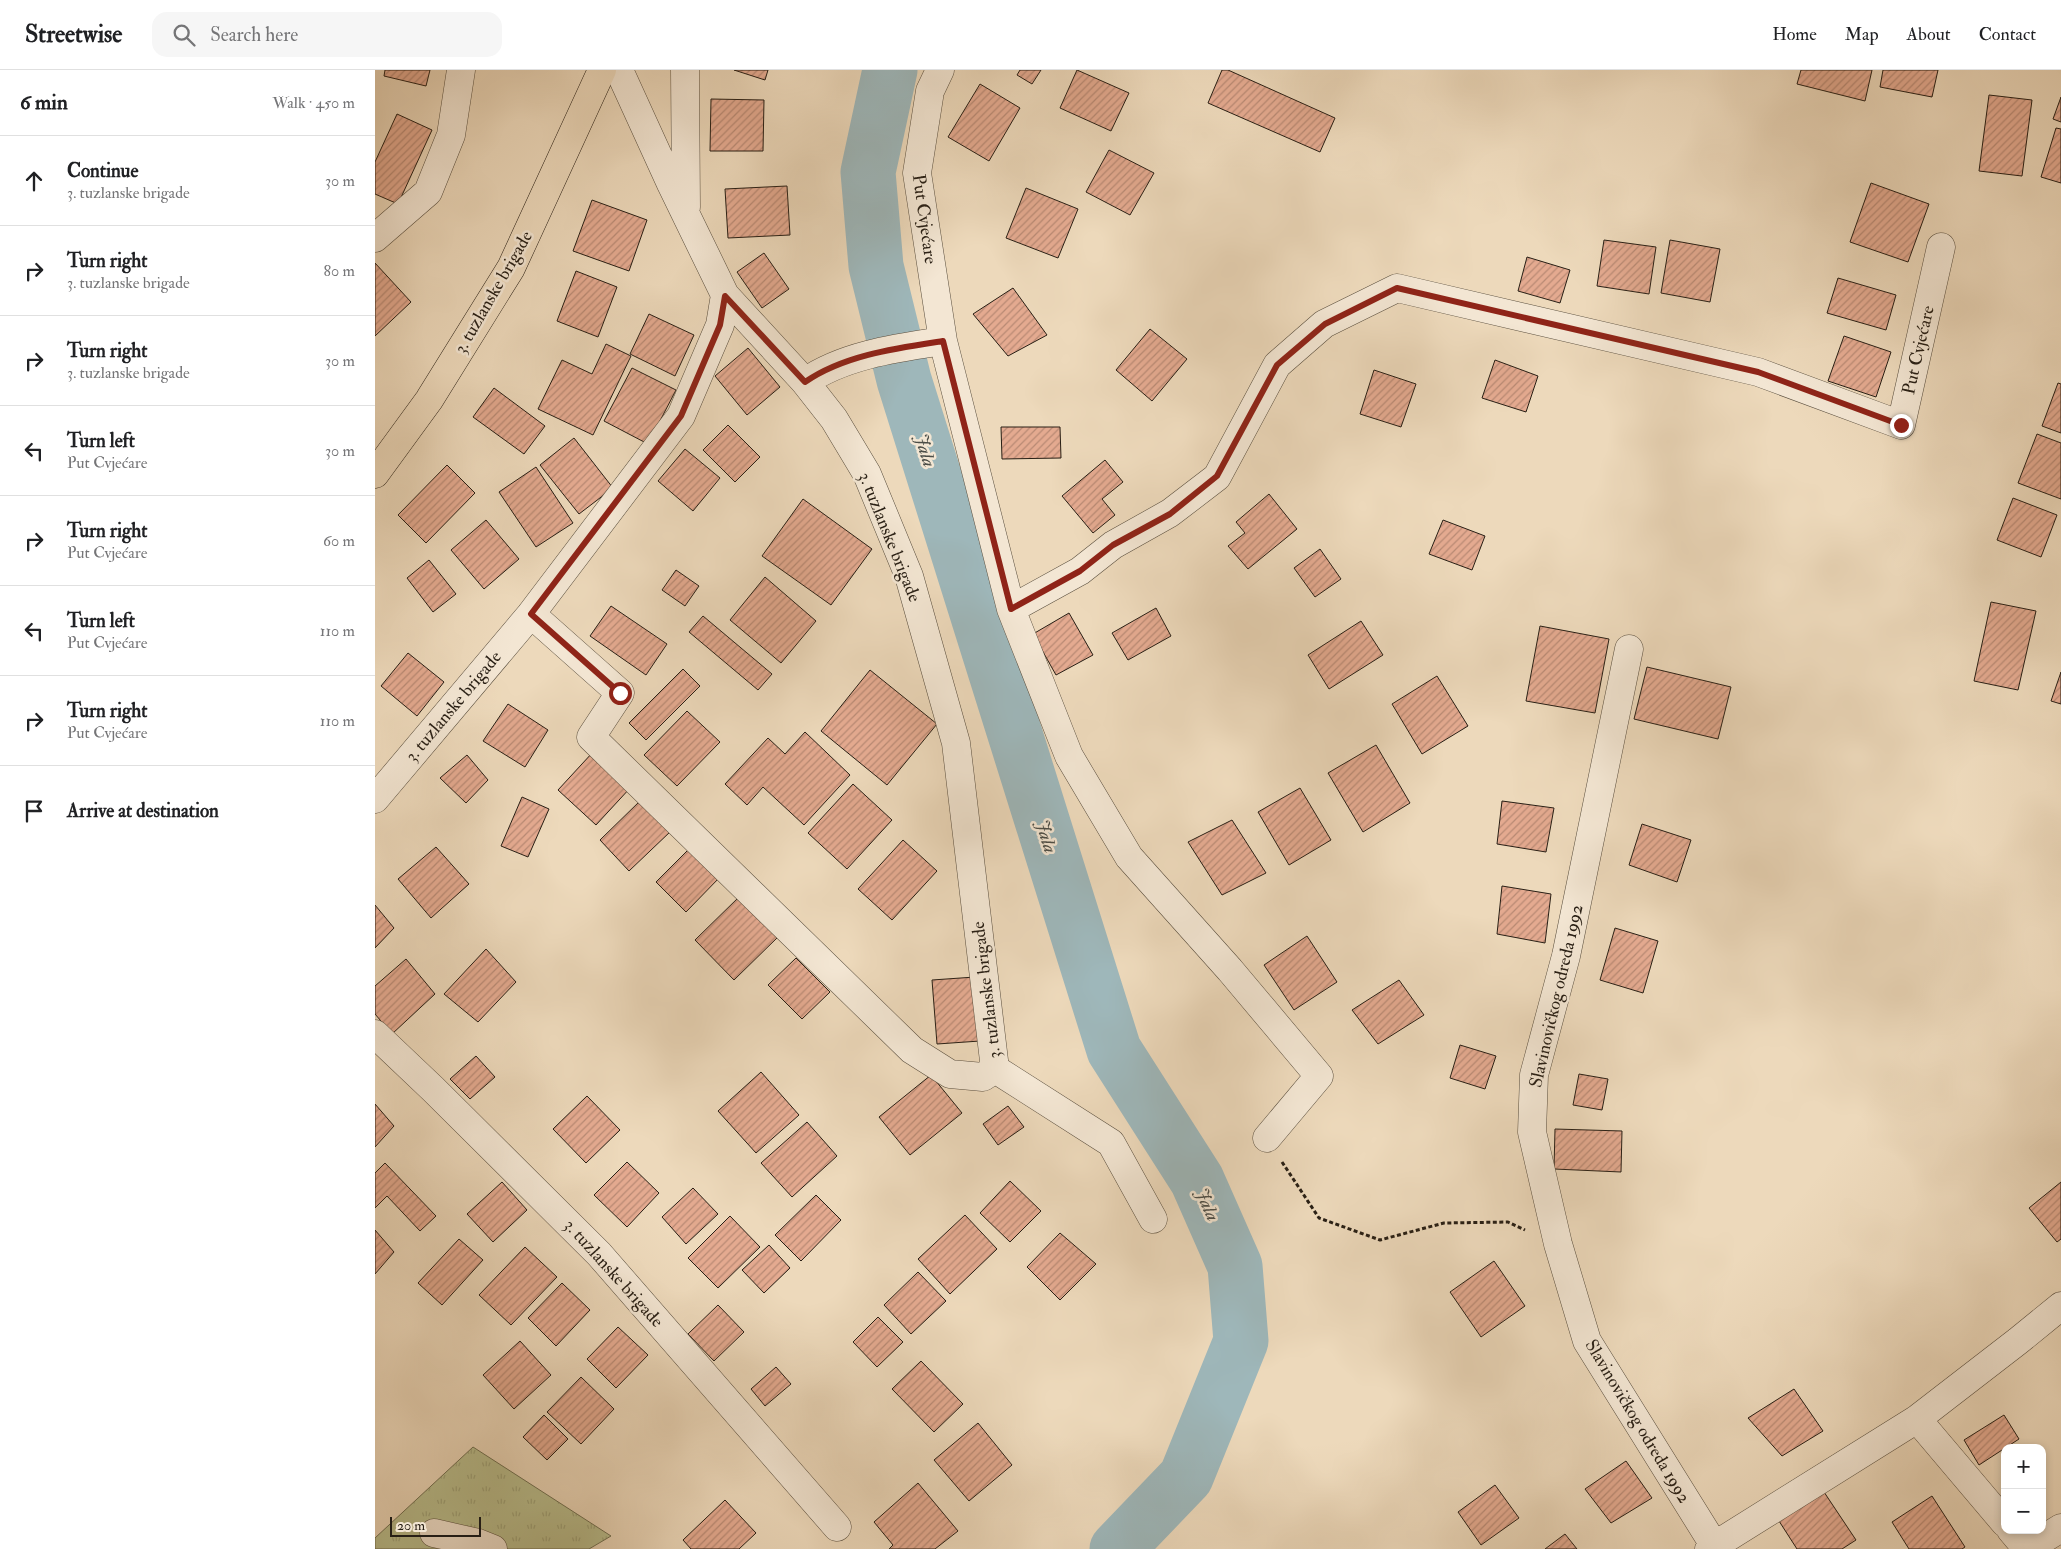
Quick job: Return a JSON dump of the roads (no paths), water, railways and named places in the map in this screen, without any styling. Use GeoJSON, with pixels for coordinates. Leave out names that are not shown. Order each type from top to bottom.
{"type":"FeatureCollection","features":[{"type":"Feature","properties":{"kind":"main road","name":"3. tuzlanske brigade"},"geometry":{"type":"LineString","coordinates":[[375,474],[429,400],[511,268],[602,70]]}},
{"type":"Feature","properties":{"kind":"street"},"geometry":{"type":"LineString","coordinates":[[375,238],[428,192],[451,135],[461,70]]}},
{"type":"Feature","properties":{"kind":"street","name":"3. tuzlanske brigade"},"geometry":{"type":"LineString","coordinates":[[531,614],[620,693],[591,737],[912,1050],[949,1074],[983,1077],[995,1068],[956,743],[909,576],[867,474],[834,419],[805,382],[725,296],[619,70]]}},
{"type":"Feature","properties":{"kind":"street"},"geometry":{"type":"LineString","coordinates":[[685,70],[686,216]]}},
{"type":"Feature","properties":{"kind":"street","name":"Put Cvjećare"},"geometry":{"type":"LineString","coordinates":[[939,70],[930,90],[917,173],[935,342],[1011,609],[1080,571],[1113,545],[1170,514],[1217,476],[1277,365],[1325,324],[1397,288],[1758,372],[1901,425],[1941,247]]}},
{"type":"Feature","properties":{"kind":"street","name":"3. tuzlanske brigade"},"geometry":{"type":"LineString","coordinates":[[375,799],[531,614],[681,416],[720,325],[725,296]]}},
{"type":"Feature","properties":{"kind":"street"},"geometry":{"type":"LineString","coordinates":[[805,382],[818,373],[844,361],[935,342]]}},
{"type":"Feature","properties":{"kind":"street"},"geometry":{"type":"LineString","coordinates":[[1011,609],[1069,756],[1129,857],[1230,970],[1319,1076],[1267,1138]]}},
{"type":"Feature","properties":{"kind":"street","name":"Slavinovičkog odreda 1992"},"geometry":{"type":"LineString","coordinates":[[1629,649],[1566,956],[1534,1076],[1531,1132],[1558,1244],[1587,1341],[1711,1547],[1917,1419],[2061,1306]]}},
{"type":"Feature","properties":{"kind":"street","name":"3. tuzlanske brigade"},"geometry":{"type":"LineString","coordinates":[[375,1034],[599,1254],[837,1527]]}},
{"type":"Feature","properties":{"kind":"street"},"geometry":{"type":"LineString","coordinates":[[995,1068],[1111,1143],[1153,1219]]}},
{"type":"Feature","properties":{"kind":"street"},"geometry":{"type":"LineString","coordinates":[[1917,1419],[2001,1518]]}},
{"type":"Feature","properties":{"kind":"street"},"geometry":{"type":"LineString","coordinates":[[2014,1534],[2027,1549],[2061,1528]]}},
{"type":"Feature","properties":{"kind":"street"},"geometry":{"type":"LineString","coordinates":[[434,1533],[478,1543],[493,1549]]}},
{"type":"Feature","properties":{"kind":"waterway","name":"Jala"},"geometry":{"type":"LineString","coordinates":[[890,70],[868,172],[876,266],[904,380],[1114,1050],[1197,1180],[1235,1266],[1241,1341],[1186,1477],[1117,1549]]}}]}
